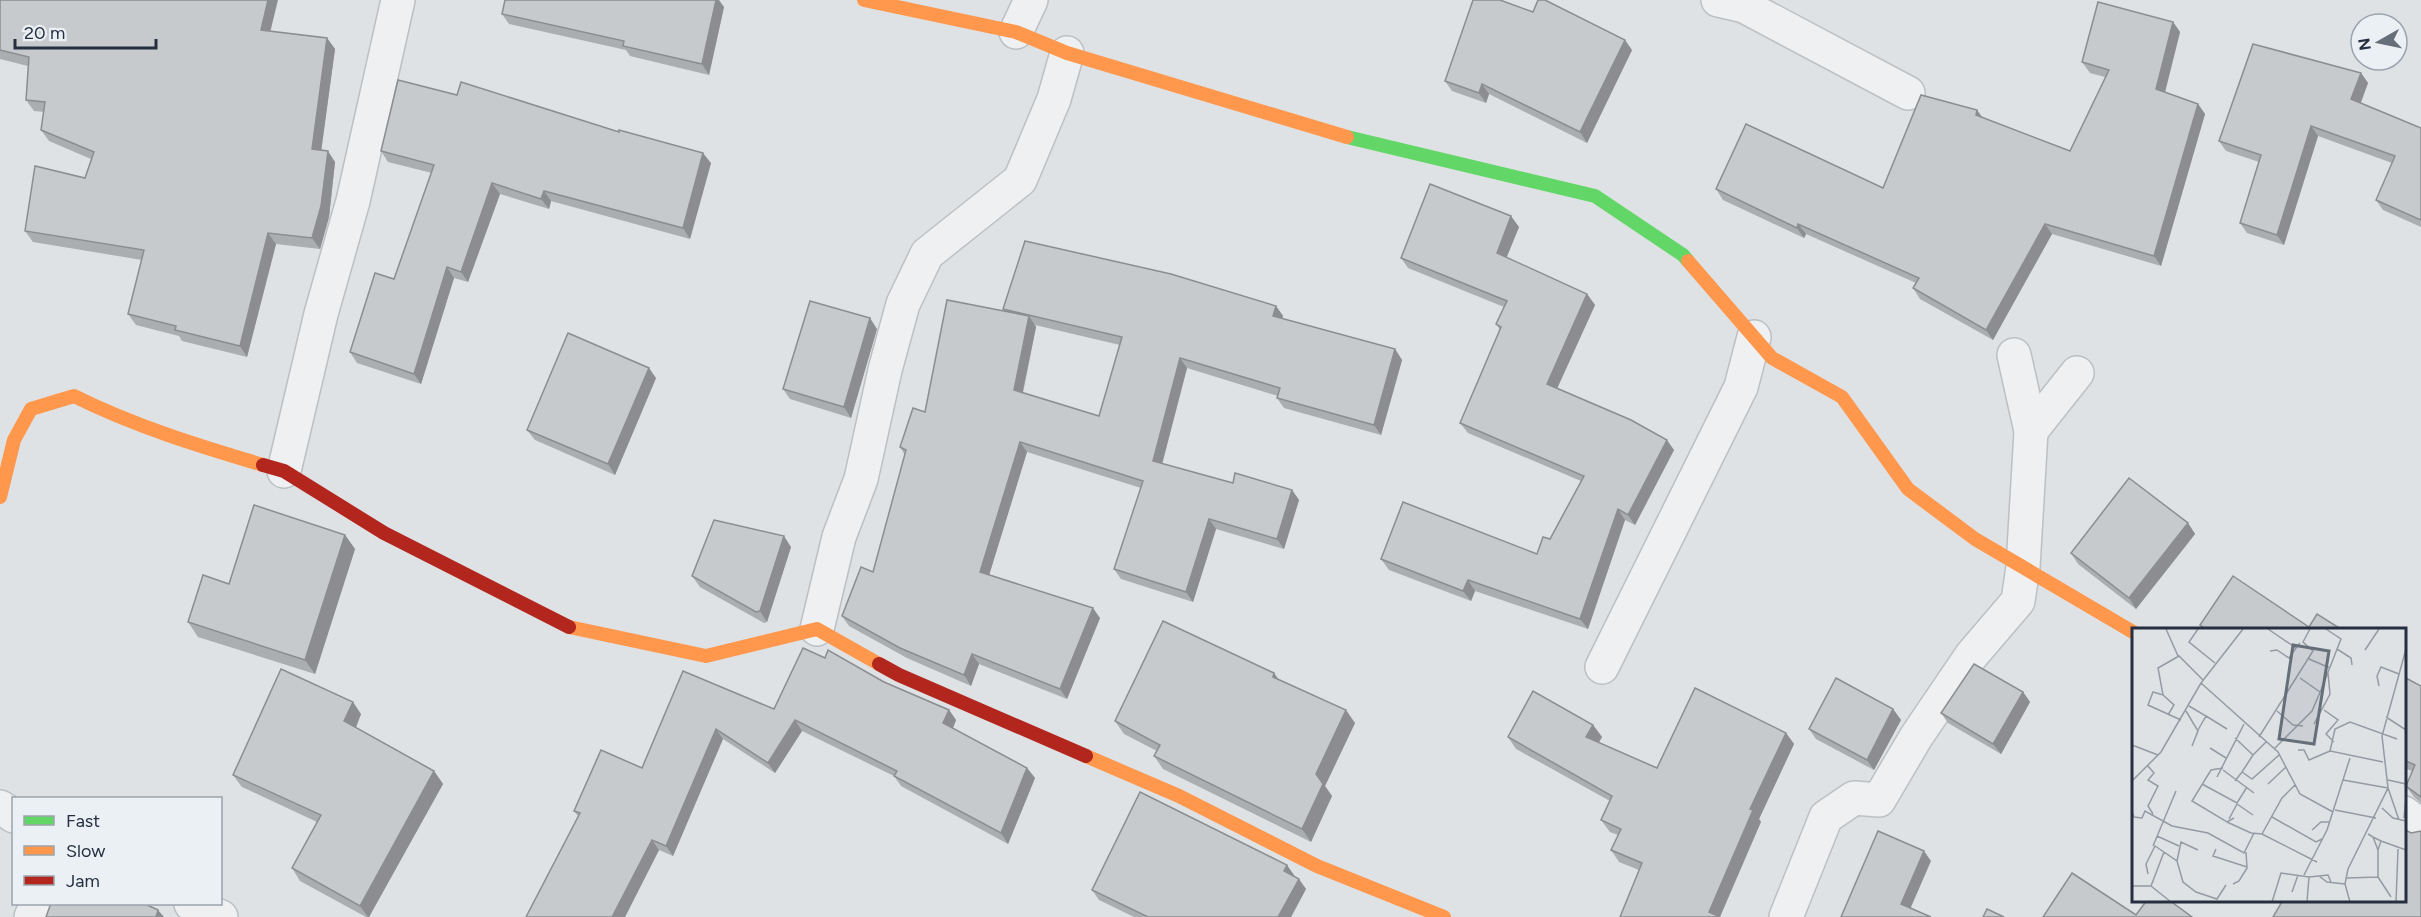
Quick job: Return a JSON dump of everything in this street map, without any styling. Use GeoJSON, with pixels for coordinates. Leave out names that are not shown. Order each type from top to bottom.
{"type":"FeatureCollection","features":[{"type":"Feature","properties":{"kind":"street"},"geometry":{"type":"LineString","coordinates":[[284,471],[321,314],[353,201],[398,0]]}},
{"type":"Feature","properties":{"kind":"street"},"geometry":{"type":"LineString","coordinates":[[864,0],[1016,32],[1067,53],[1333,134],[1595,196],[1683,255],[1773,358],[1842,397],[1908,489],[1975,538],[2132,631]]}},
{"type":"Feature","properties":{"kind":"street"},"geometry":{"type":"LineString","coordinates":[[1016,32],[1031,0]]}},
{"type":"Feature","properties":{"kind":"street"},"geometry":{"type":"LineString","coordinates":[[1718,0],[1744,6],[1908,93]]}},
{"type":"Feature","properties":{"kind":"street"},"geometry":{"type":"LineString","coordinates":[[817,629],[839,537],[861,479],[885,370],[903,304],[927,254],[1020,180],[1054,99],[1067,53]]}},
{"type":"Feature","properties":{"kind":"street"},"geometry":{"type":"LineString","coordinates":[[1602,667],[1741,387],[1754,337]]}},
{"type":"Feature","properties":{"kind":"street"},"geometry":{"type":"LineString","coordinates":[[1786,917],[1826,817],[1854,798],[1880,800],[1916,737],[1971,656],[2018,601],[2023,567],[2031,431],[2014,355]]}},
{"type":"Feature","properties":{"kind":"street"},"geometry":{"type":"LineString","coordinates":[[2031,431],[2077,374]]}},
{"type":"Feature","properties":{"kind":"street"},"geometry":{"type":"LineString","coordinates":[[0,497],[14,440],[31,409],[74,396],[100,409],[197,445],[284,471],[384,533],[563,626],[706,656],[817,629],[899,675],[1179,796],[1317,866],[1444,917]]}},
{"type":"Feature","properties":{"kind":"street"},"geometry":{"type":"LineString","coordinates":[[2406,815],[2421,826]]}},
{"type":"Feature","properties":{"kind":"street"},"geometry":{"type":"LineString","coordinates":[[195,905],[221,917]]}},
{"type":"Feature","properties":{"kind":"building"},"geometry":{"type":"Polygon","coordinates":[[[0,0],[268,0],[261,30],[327,38],[312,149],[328,151],[321,206],[312,238],[268,233],[240,346],[175,330],[176,326],[128,314],[144,250],[25,231],[35,166],[85,178],[94,152],[41,130],[45,102],[26,100],[29,57],[0,50],[0,0]]]}},
{"type":"Feature","properties":{"kind":"building"},"geometry":{"type":"Polygon","coordinates":[[[505,0],[716,0],[702,64],[623,46],[624,41],[502,14],[505,0]]]}},
{"type":"Feature","properties":{"kind":"building"},"geometry":{"type":"Polygon","coordinates":[[[1473,0],[1500,0],[1533,12],[1538,0],[1545,0],[1625,40],[1580,132],[1482,84],[1479,93],[1445,81],[1473,0]]]}},
{"type":"Feature","properties":{"kind":"building"},"geometry":{"type":"Polygon","coordinates":[[[2098,2],[2173,22],[2156,89],[2198,104],[2154,256],[2045,224],[1986,330],[1913,288],[1919,278],[1798,224],[1797,228],[1716,189],[1746,124],[1883,188],[1921,95],[1977,110],[1976,115],[2070,151],[2109,70],[2082,62],[2098,2]]]}},
{"type":"Feature","properties":{"kind":"building"},"geometry":{"type":"Polygon","coordinates":[[[2253,44],[2349,70],[2349,72],[2361,73],[2351,99],[2421,128],[2421,220],[2376,200],[2395,156],[2311,126],[2277,235],[2240,223],[2261,155],[2219,141],[2253,44]]]}},
{"type":"Feature","properties":{"kind":"building"},"geometry":{"type":"Polygon","coordinates":[[[398,80],[457,95],[461,82],[619,132],[619,130],[703,153],[683,228],[544,191],[541,199],[492,183],[461,272],[447,267],[414,374],[350,352],[375,273],[394,279],[434,165],[381,151],[398,80]]]}},
{"type":"Feature","properties":{"kind":"building"},"geometry":{"type":"Polygon","coordinates":[[[1430,184],[1511,216],[1497,253],[1587,294],[1547,384],[1631,420],[1667,440],[1628,515],[1618,509],[1580,619],[1468,580],[1463,591],[1381,559],[1403,502],[1537,554],[1543,537],[1550,539],[1584,476],[1460,423],[1501,327],[1496,324],[1507,301],[1401,258],[1430,184]]]}},
{"type":"Feature","properties":{"kind":"building"},"geometry":{"type":"Polygon","coordinates":[[[1025,241],[1171,274],[1276,306],[1273,316],[1395,349],[1374,425],[1277,398],[1280,388],[1180,358],[1153,461],[1233,483],[1235,473],[1292,490],[1277,539],[1209,519],[1186,592],[1114,569],[1143,481],[1020,442],[980,572],[1093,608],[1060,689],[972,654],[964,675],[900,648],[842,616],[861,567],[873,572],[906,450],[900,447],[913,408],[925,412],[947,300],[1029,316],[1014,390],[1099,416],[1122,337],[1003,309],[1025,241]]]}},
{"type":"Feature","properties":{"kind":"building"},"geometry":{"type":"Polygon","coordinates":[[[810,301],[870,318],[844,407],[783,389],[810,301]]]}},
{"type":"Feature","properties":{"kind":"building"},"geometry":{"type":"Polygon","coordinates":[[[568,333],[649,368],[608,464],[527,430],[568,333]]]}},
{"type":"Feature","properties":{"kind":"building"},"geometry":{"type":"Polygon","coordinates":[[[2129,478],[2188,523],[2129,598],[2071,553],[2129,478]]]}},
{"type":"Feature","properties":{"kind":"building"},"geometry":{"type":"Polygon","coordinates":[[[254,505],[345,535],[305,660],[188,622],[203,575],[229,584],[254,505]]]}},
{"type":"Feature","properties":{"kind":"building"},"geometry":{"type":"Polygon","coordinates":[[[714,520],[784,536],[760,611],[756,612],[692,576],[714,520]]]}},
{"type":"Feature","properties":{"kind":"building"},"geometry":{"type":"Polygon","coordinates":[[[2233,576],[2309,627],[2317,614],[2339,628],[2204,628],[2200,625],[2233,576]]]}},
{"type":"Feature","properties":{"kind":"building"},"geometry":{"type":"Polygon","coordinates":[[[1163,621],[1274,673],[1273,677],[1346,710],[1316,774],[1323,784],[1302,829],[1154,756],[1160,745],[1115,721],[1163,621]]]}},
{"type":"Feature","properties":{"kind":"building"},"geometry":{"type":"Polygon","coordinates":[[[803,648],[825,658],[828,650],[884,682],[949,710],[943,723],[1027,768],[1001,833],[894,776],[897,771],[795,720],[768,763],[716,729],[666,846],[652,840],[612,917],[526,917],[580,813],[574,811],[601,750],[642,768],[683,671],[774,709],[803,648]]]}},
{"type":"Feature","properties":{"kind":"building"},"geometry":{"type":"Polygon","coordinates":[[[1974,664],[2023,692],[1993,744],[1941,713],[1974,664]]]}},
{"type":"Feature","properties":{"kind":"building"},"geometry":{"type":"Polygon","coordinates":[[[281,669],[353,702],[344,721],[434,771],[360,906],[292,868],[321,815],[233,775],[281,669]]]}},
{"type":"Feature","properties":{"kind":"building"},"geometry":{"type":"Polygon","coordinates":[[[1836,678],[1893,709],[1867,760],[1809,729],[1836,678]]]}},
{"type":"Feature","properties":{"kind":"building"},"geometry":{"type":"Polygon","coordinates":[[[2406,678],[2421,686],[2421,797],[2406,786],[2415,765],[2406,761],[2406,678]]]}},
{"type":"Feature","properties":{"kind":"building"},"geometry":{"type":"Polygon","coordinates":[[[1695,688],[1786,733],[1750,809],[1753,810],[1709,912],[1720,917],[1620,917],[1642,863],[1611,850],[1621,829],[1601,820],[1612,796],[1508,737],[1533,691],[1593,725],[1586,737],[1657,768],[1695,688]]]}},
{"type":"Feature","properties":{"kind":"building"},"geometry":{"type":"Polygon","coordinates":[[[1140,792],[1287,865],[1284,871],[1299,879],[1278,917],[1148,917],[1092,890],[1140,792]]]}},
{"type":"Feature","properties":{"kind":"building"},"geometry":{"type":"Polygon","coordinates":[[[2406,830],[2411,833],[2421,831],[2421,917],[2273,917],[2282,902],[2406,902],[2406,830]]]}},
{"type":"Feature","properties":{"kind":"building"},"geometry":{"type":"Polygon","coordinates":[[[1878,831],[1924,851],[1901,904],[1931,917],[1841,917],[1878,831]]]}},
{"type":"Feature","properties":{"kind":"building"},"geometry":{"type":"Polygon","coordinates":[[[2072,873],[2136,915],[2146,902],[2172,902],[2192,917],[2043,917],[2072,873]]]}},
{"type":"Feature","properties":{"kind":"building"},"geometry":{"type":"Polygon","coordinates":[[[50,905],[147,905],[158,910],[156,917],[46,917],[50,905]]]}},
{"type":"Feature","properties":{"kind":"building"},"geometry":{"type":"Polygon","coordinates":[[[1987,909],[2004,917],[1983,917],[1987,909]]]}},
{"type":"Feature","properties":{"kind":"traffic: fast"},"geometry":{"type":"LineString","coordinates":[[1347,137],[1595,196],[1683,255],[1688,261]]}},
{"type":"Feature","properties":{"kind":"traffic: slow"},"geometry":{"type":"LineString","coordinates":[[864,0],[1016,32],[1067,53],[1347,137]]}},
{"type":"Feature","properties":{"kind":"traffic: slow"},"geometry":{"type":"LineString","coordinates":[[1688,261],[1772,358],[1842,397],[1908,489],[1975,539],[2132,631]]}},
{"type":"Feature","properties":{"kind":"traffic: slow"},"geometry":{"type":"LineString","coordinates":[[0,497],[14,440],[31,409],[74,396],[143,426],[263,465]]}},
{"type":"Feature","properties":{"kind":"traffic: slow"},"geometry":{"type":"LineString","coordinates":[[569,627],[706,656],[817,629],[879,664]]}},
{"type":"Feature","properties":{"kind":"traffic: slow"},"geometry":{"type":"LineString","coordinates":[[1086,756],[1179,796],[1317,866],[1444,917]]}},
{"type":"Feature","properties":{"kind":"traffic: jam"},"geometry":{"type":"LineString","coordinates":[[263,465],[284,471],[384,533],[569,627]]}},
{"type":"Feature","properties":{"kind":"traffic: jam"},"geometry":{"type":"LineString","coordinates":[[879,664],[899,675],[1086,756]]}}]}
